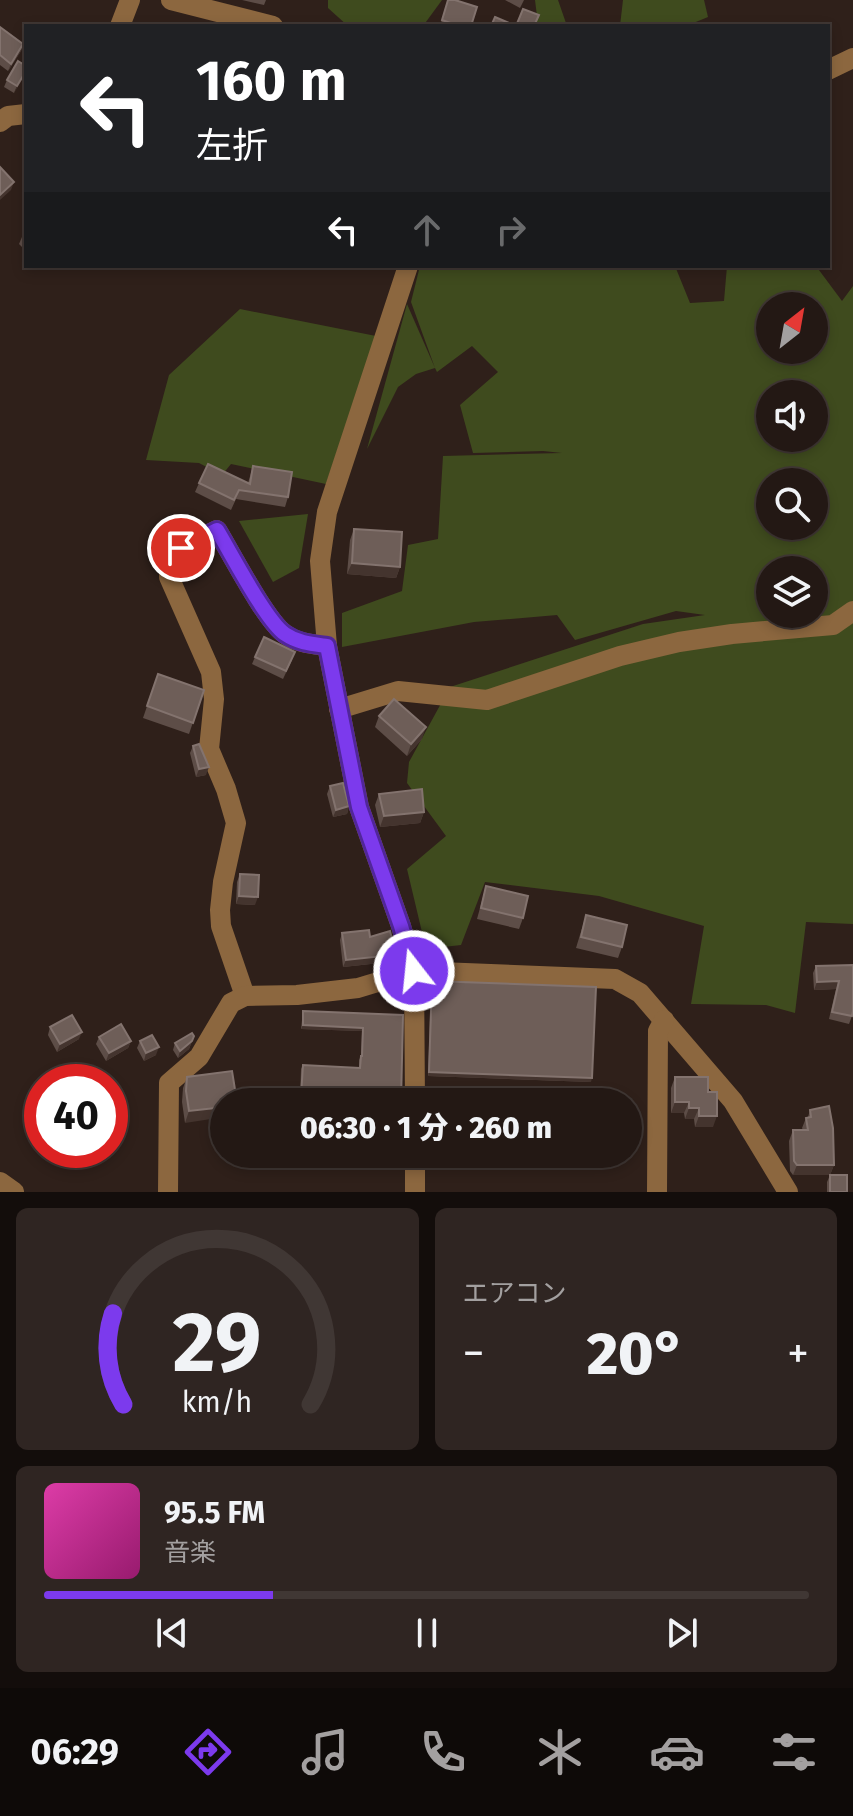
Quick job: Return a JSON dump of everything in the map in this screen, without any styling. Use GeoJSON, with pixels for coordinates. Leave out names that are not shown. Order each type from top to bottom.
{"type":"FeatureCollection","features":[{"type":"Feature","properties":{"kind":"street"},"geometry":{"type":"LineString","coordinates":[[121,24],[130,0]]}},
{"type":"Feature","properties":{"kind":"street"},"geometry":{"type":"LineString","coordinates":[[171,0],[265,24]]}},
{"type":"Feature","properties":{"kind":"street"},"geometry":{"type":"LineString","coordinates":[[830,69],[853,58]]}},
{"type":"Feature","properties":{"kind":"street"},"geometry":{"type":"LineString","coordinates":[[0,122],[8,116],[24,114]]}},
{"type":"Feature","properties":{"kind":"street"},"geometry":{"type":"LineString","coordinates":[[407,268],[327,512],[320,561],[327,646],[359,807],[414,971],[415,1088]]}},
{"type":"Feature","properties":{"kind":"street"},"geometry":{"type":"LineString","coordinates":[[245,996],[221,926],[223,882],[236,823],[209,749],[214,699],[211,672],[169,577],[169,564],[181,548],[217,530],[282,633],[298,641],[327,646]]}},
{"type":"Feature","properties":{"kind":"street"},"geometry":{"type":"LineString","coordinates":[[339,709],[398,691],[487,700],[620,656],[732,634],[833,625],[853,611]]}},
{"type":"Feature","properties":{"kind":"street"},"geometry":{"type":"LineString","coordinates":[[168,1192],[169,1083],[199,1057],[231,1003],[245,996],[297,995],[358,988],[414,971],[615,979],[640,993],[733,1101],[788,1192]]}},
{"type":"Feature","properties":{"kind":"street"},"geometry":{"type":"LineString","coordinates":[[657,1192],[658,1031],[664,1020]]}},
{"type":"Feature","properties":{"kind":"street"},"geometry":{"type":"LineString","coordinates":[[415,1168],[415,1192]]}},
{"type":"Feature","properties":{"kind":"street"},"geometry":{"type":"LineString","coordinates":[[0,1182],[14,1192]]}},
{"type":"Feature","properties":{"kind":"green space"},"geometry":{"type":"Polygon","coordinates":[[[328,0],[442,0],[424,24],[346,24],[328,8],[328,0]]]}},
{"type":"Feature","properties":{"kind":"green space"},"geometry":{"type":"Polygon","coordinates":[[[535,0],[558,0],[566,24],[535,24],[535,0]]]}},
{"type":"Feature","properties":{"kind":"green space"},"geometry":{"type":"Polygon","coordinates":[[[623,0],[704,0],[708,17],[691,24],[620,24],[623,0]]]}},
{"type":"Feature","properties":{"kind":"green space"},"geometry":{"type":"Polygon","coordinates":[[[420,268],[676,268],[690,303],[724,301],[727,268],[817,268],[842,301],[853,286],[853,924],[806,922],[795,1013],[766,1005],[691,1004],[704,926],[599,896],[485,882],[461,945],[426,949],[407,869],[446,836],[407,783],[409,762],[450,687],[643,624],[705,615],[676,611],[575,640],[557,615],[474,622],[342,647],[342,613],[402,591],[408,545],[438,539],[443,456],[562,453],[473,453],[460,405],[498,372],[472,346],[437,372],[411,302],[420,268]]]}},
{"type":"Feature","properties":{"kind":"green space"},"geometry":{"type":"Polygon","coordinates":[[[407,304],[435,368],[416,374],[398,387],[367,449],[407,304]]]}},
{"type":"Feature","properties":{"kind":"green space"},"geometry":{"type":"Polygon","coordinates":[[[240,309],[376,336],[326,484],[231,464],[222,475],[199,463],[146,460],[169,375],[240,309]]]}},
{"type":"Feature","properties":{"kind":"green space"},"geometry":{"type":"Polygon","coordinates":[[[308,514],[299,568],[273,582],[239,521],[308,514]]]}},
{"type":"Feature","properties":{"kind":"building"},"geometry":{"type":"Polygon","coordinates":[[[448,0],[477,7],[472,24],[453,24],[442,20],[448,0]]]}},
{"type":"Feature","properties":{"kind":"building"},"geometry":{"type":"Polygon","coordinates":[[[523,9],[539,15],[535,24],[517,24],[523,9]]]}},
{"type":"Feature","properties":{"kind":"building"},"geometry":{"type":"Polygon","coordinates":[[[495,17],[509,23],[509,24],[492,24],[495,17]]]}},
{"type":"Feature","properties":{"kind":"building"},"geometry":{"type":"Polygon","coordinates":[[[0,27],[23,44],[11,64],[0,55],[0,27]]]}},
{"type":"Feature","properties":{"kind":"building"},"geometry":{"type":"Polygon","coordinates":[[[18,61],[24,65],[24,74],[17,86],[7,80],[18,61]]]}},
{"type":"Feature","properties":{"kind":"building"},"geometry":{"type":"Polygon","coordinates":[[[0,167],[14,182],[0,195],[0,167]]]}},
{"type":"Feature","properties":{"kind":"building"},"geometry":{"type":"Polygon","coordinates":[[[208,464],[250,484],[253,466],[292,472],[288,497],[239,490],[234,500],[199,483],[208,464]]]}},
{"type":"Feature","properties":{"kind":"building"},"geometry":{"type":"Polygon","coordinates":[[[354,529],[402,532],[400,567],[352,563],[354,529]]]}},
{"type":"Feature","properties":{"kind":"building"},"geometry":{"type":"Polygon","coordinates":[[[264,637],[295,652],[286,671],[255,657],[264,637]]]}},
{"type":"Feature","properties":{"kind":"building"},"geometry":{"type":"Polygon","coordinates":[[[158,674],[204,690],[193,723],[147,706],[158,674]]]}},
{"type":"Feature","properties":{"kind":"building"},"geometry":{"type":"Polygon","coordinates":[[[394,699],[426,727],[411,744],[379,716],[394,699]]]}},
{"type":"Feature","properties":{"kind":"building"},"geometry":{"type":"Polygon","coordinates":[[[199,744],[209,767],[199,769],[193,746],[199,744]]]}},
{"type":"Feature","properties":{"kind":"building"},"geometry":{"type":"Polygon","coordinates":[[[343,783],[349,806],[336,810],[330,786],[343,783]]]}},
{"type":"Feature","properties":{"kind":"building"},"geometry":{"type":"Polygon","coordinates":[[[422,789],[424,812],[384,816],[379,794],[422,789]]]}},
{"type":"Feature","properties":{"kind":"building"},"geometry":{"type":"Polygon","coordinates":[[[240,874],[259,875],[258,897],[239,896],[240,874]]]}},
{"type":"Feature","properties":{"kind":"building"},"geometry":{"type":"Polygon","coordinates":[[[486,886],[528,896],[523,918],[481,908],[486,886]]]}},
{"type":"Feature","properties":{"kind":"building"},"geometry":{"type":"Polygon","coordinates":[[[586,915],[627,925],[622,947],[581,937],[586,915]]]}},
{"type":"Feature","properties":{"kind":"building"},"geometry":{"type":"Polygon","coordinates":[[[369,930],[370,937],[390,931],[396,955],[346,960],[342,933],[369,930]]]}},
{"type":"Feature","properties":{"kind":"building"},"geometry":{"type":"Polygon","coordinates":[[[853,965],[852,1016],[832,1012],[839,981],[817,982],[816,966],[853,965]]]}},
{"type":"Feature","properties":{"kind":"building"},"geometry":{"type":"Polygon","coordinates":[[[432,981],[596,987],[592,1078],[429,1072],[432,981]]]}},
{"type":"Feature","properties":{"kind":"building"},"geometry":{"type":"Polygon","coordinates":[[[303,1011],[403,1015],[401,1088],[302,1088],[303,1065],[360,1068],[363,1028],[303,1025],[303,1011]]]}},
{"type":"Feature","properties":{"kind":"building"},"geometry":{"type":"Polygon","coordinates":[[[72,1015],[82,1032],[60,1044],[50,1027],[72,1015]]]}},
{"type":"Feature","properties":{"kind":"building"},"geometry":{"type":"Polygon","coordinates":[[[121,1024],[131,1041],[109,1053],[99,1037],[121,1024]]]}},
{"type":"Feature","properties":{"kind":"building"},"geometry":{"type":"Polygon","coordinates":[[[192,1033],[192,1041],[180,1051],[175,1043],[192,1033]]]}},
{"type":"Feature","properties":{"kind":"building"},"geometry":{"type":"Polygon","coordinates":[[[152,1035],[159,1047],[146,1053],[140,1041],[152,1035]]]}},
{"type":"Feature","properties":{"kind":"building"},"geometry":{"type":"Polygon","coordinates":[[[232,1071],[235,1088],[210,1088],[210,1109],[189,1111],[187,1077],[232,1071]]]}},
{"type":"Feature","properties":{"kind":"building"},"geometry":{"type":"Polygon","coordinates":[[[675,1077],[708,1077],[708,1092],[717,1092],[717,1116],[699,1116],[699,1108],[689,1108],[689,1102],[675,1102],[675,1077]]]}},
{"type":"Feature","properties":{"kind":"building"},"geometry":{"type":"Polygon","coordinates":[[[829,1106],[834,1165],[797,1165],[794,1161],[793,1130],[808,1130],[806,1118],[811,1117],[810,1110],[829,1106]]]}},
{"type":"Feature","properties":{"kind":"building"},"geometry":{"type":"Polygon","coordinates":[[[830,1175],[847,1175],[847,1192],[830,1192],[830,1175]]]}},
{"type":"Feature","properties":{"kind":"route"},"geometry":{"type":"LineString","coordinates":[[181,548],[217,530],[282,633],[298,641],[327,646],[359,807],[414,971]]}}]}
